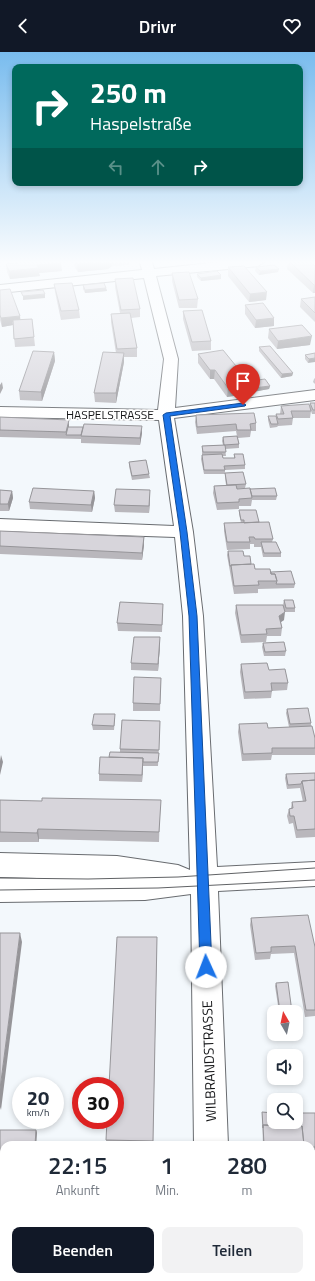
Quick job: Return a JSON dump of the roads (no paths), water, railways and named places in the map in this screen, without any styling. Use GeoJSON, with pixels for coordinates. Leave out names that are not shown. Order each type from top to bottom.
{"type":"FeatureCollection","features":[{"type":"Feature","properties":{"kind":"street","name":"WILBRANDSTRASSE"},"geometry":{"type":"LineString","coordinates":[[161,319],[171,359],[166,415],[184,532],[193,616],[211,1141]]}},
{"type":"Feature","properties":{"kind":"street","name":"HASPELSTRASSE"},"geometry":{"type":"LineString","coordinates":[[0,412],[119,416],[166,415],[315,395]]}},
{"type":"Feature","properties":{"kind":"street"},"geometry":{"type":"LineString","coordinates":[[0,526],[184,532]]}},
{"type":"Feature","properties":{"kind":"street"},"geometry":{"type":"LineString","coordinates":[[0,865],[117,868],[203,880]]}},
{"type":"Feature","properties":{"kind":"street"},"geometry":{"type":"LineString","coordinates":[[0,890],[145,888],[203,880],[315,874]]}},
{"type":"Feature","properties":{"kind":"tram line"},"geometry":{"type":"LineString","coordinates":[[0,878],[88,879],[178,877],[315,868]]}},
{"type":"Feature","properties":{"kind":"tram line"},"geometry":{"type":"LineString","coordinates":[[0,890],[158,888],[315,880]]}}]}
